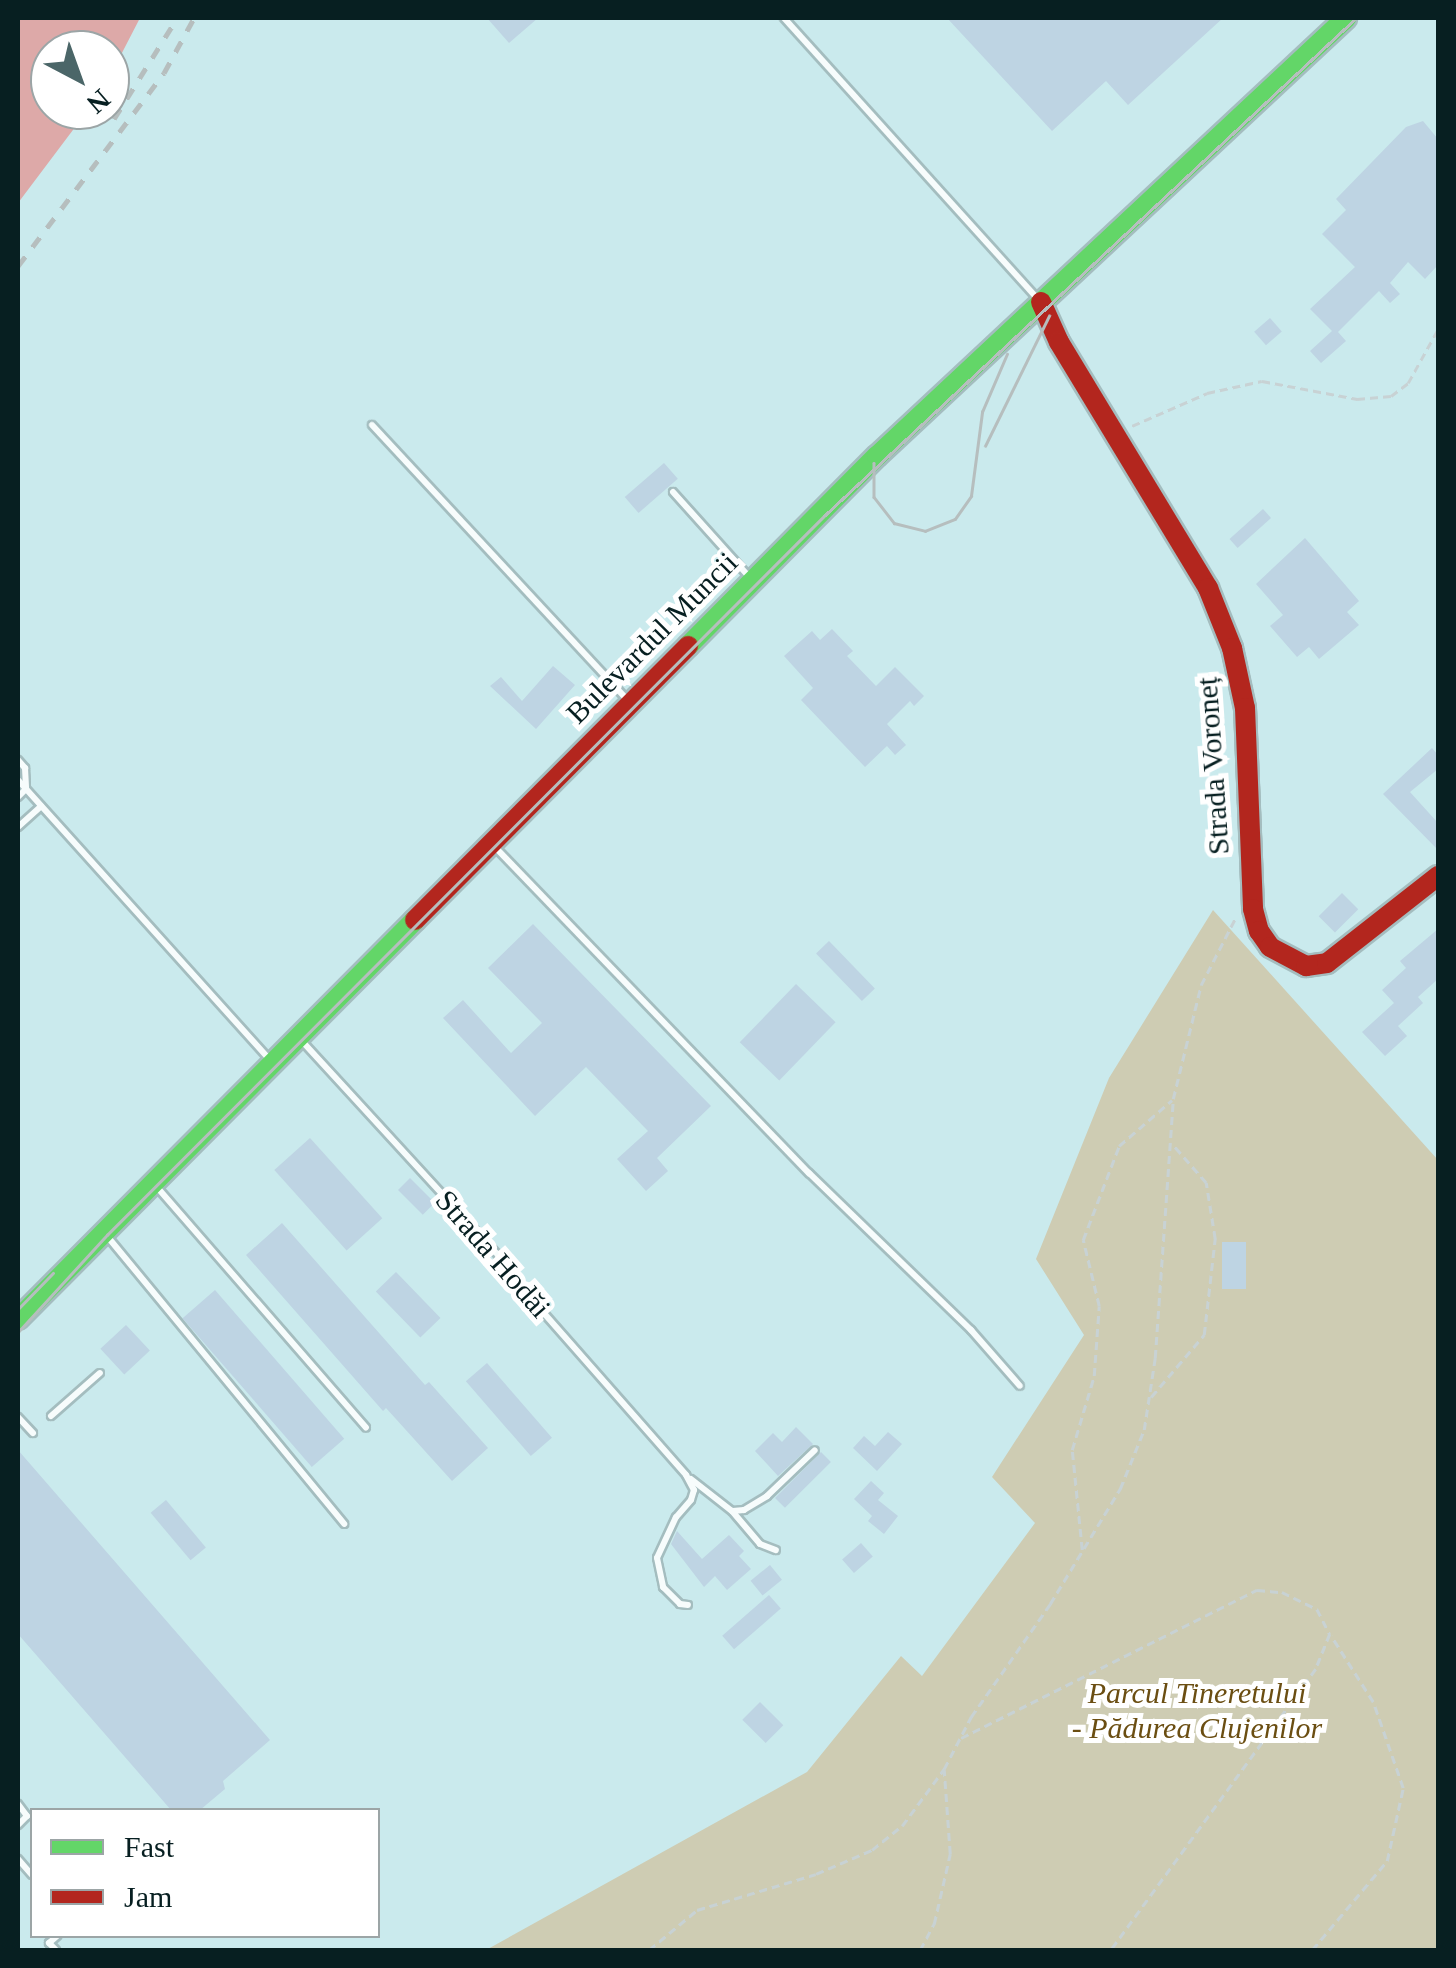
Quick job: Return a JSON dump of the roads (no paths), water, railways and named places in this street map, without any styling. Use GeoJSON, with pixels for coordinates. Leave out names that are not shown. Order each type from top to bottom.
{"type":"FeatureCollection","features":[{"type":"Feature","properties":{"kind":"main road","name":"Bulevardul Muncii"},"geometry":{"type":"LineString","coordinates":[[18,1319],[752,580],[1041,302],[1346,18]]}},
{"type":"Feature","properties":{"kind":"main road","name":"Strada Voroneț"},"geometry":{"type":"LineString","coordinates":[[1041,302],[1059,342],[1208,588],[1232,648],[1245,708],[1252,898],[1258,930],[1270,948],[1306,966],[1327,962],[1346,952],[1438,876]]}},
{"type":"Feature","properties":{"kind":"lane"},"geometry":{"type":"LineString","coordinates":[[784,18],[1041,302]]}},
{"type":"Feature","properties":{"kind":"lane"},"geometry":{"type":"LineString","coordinates":[[372,425],[630,703]]}},
{"type":"Feature","properties":{"kind":"lane"},"geometry":{"type":"LineString","coordinates":[[674,492],[752,580]]}},
{"type":"Feature","properties":{"kind":"lane"},"geometry":{"type":"LineString","coordinates":[[18,760],[25,768],[26,789]]}},
{"type":"Feature","properties":{"kind":"lane"},"geometry":{"type":"LineString","coordinates":[[18,780],[271,1061]]}},
{"type":"Feature","properties":{"kind":"lane"},"geometry":{"type":"LineString","coordinates":[[18,796],[26,789]]}},
{"type":"Feature","properties":{"kind":"lane"},"geometry":{"type":"LineString","coordinates":[[18,827],[41,806]]}},
{"type":"Feature","properties":{"kind":"lane"},"geometry":{"type":"LineString","coordinates":[[490,842],[808,1173],[971,1330],[1020,1386]]}},
{"type":"Feature","properties":{"kind":"lane","name":"Strada Hodăi"},"geometry":{"type":"LineString","coordinates":[[296,1036],[498,1255],[506,1270],[686,1475],[732,1511],[760,1544],[776,1550]]}},
{"type":"Feature","properties":{"kind":"lane"},"geometry":{"type":"LineString","coordinates":[[152,1182],[366,1428]]}},
{"type":"Feature","properties":{"kind":"lane"},"geometry":{"type":"LineString","coordinates":[[103,1231],[344,1524]]}},
{"type":"Feature","properties":{"kind":"lane"},"geometry":{"type":"LineString","coordinates":[[51,1416],[100,1372]]}},
{"type":"Feature","properties":{"kind":"lane"},"geometry":{"type":"LineString","coordinates":[[18,1417],[32,1433]]}},
{"type":"Feature","properties":{"kind":"lane"},"geometry":{"type":"LineString","coordinates":[[732,1511],[744,1510],[767,1496],[815,1450]]}},
{"type":"Feature","properties":{"kind":"lane"},"geometry":{"type":"LineString","coordinates":[[686,1475],[694,1490],[691,1500],[676,1518],[658,1558],[663,1587],[680,1604],[688,1605]]}},
{"type":"Feature","properties":{"kind":"lane"},"geometry":{"type":"LineString","coordinates":[[18,1804],[28,1816],[18,1825]]}},
{"type":"Feature","properties":{"kind":"tram line"},"geometry":{"type":"LineString","coordinates":[[18,1332],[107,1235],[824,516],[1356,18]]}},
{"type":"Feature","properties":{"kind":"tram line"},"geometry":{"type":"LineString","coordinates":[[985,446],[1049,316]]}},
{"type":"Feature","properties":{"kind":"tram line"},"geometry":{"type":"LineString","coordinates":[[874,463],[874,497],[894,523],[925,531],[955,519],[971,496],[982,412],[1007,354]]}},
{"type":"Feature","properties":{"kind":"tram line"},"geometry":{"type":"LineString","coordinates":[[18,1309],[53,1273]]}},
{"type":"Feature","properties":{"kind":"railway"},"geometry":{"type":"LineString","coordinates":[[130,93],[177,18]]}},
{"type":"Feature","properties":{"kind":"railway"},"geometry":{"type":"LineString","coordinates":[[18,266],[164,73],[194,18]]}},
{"type":"Feature","properties":{"kind":"park label","name":"Parcul Tineretului - Pădurea Clujenilor"},"geometry":{"type":"Point","coordinates":[1197,1710]}}]}
